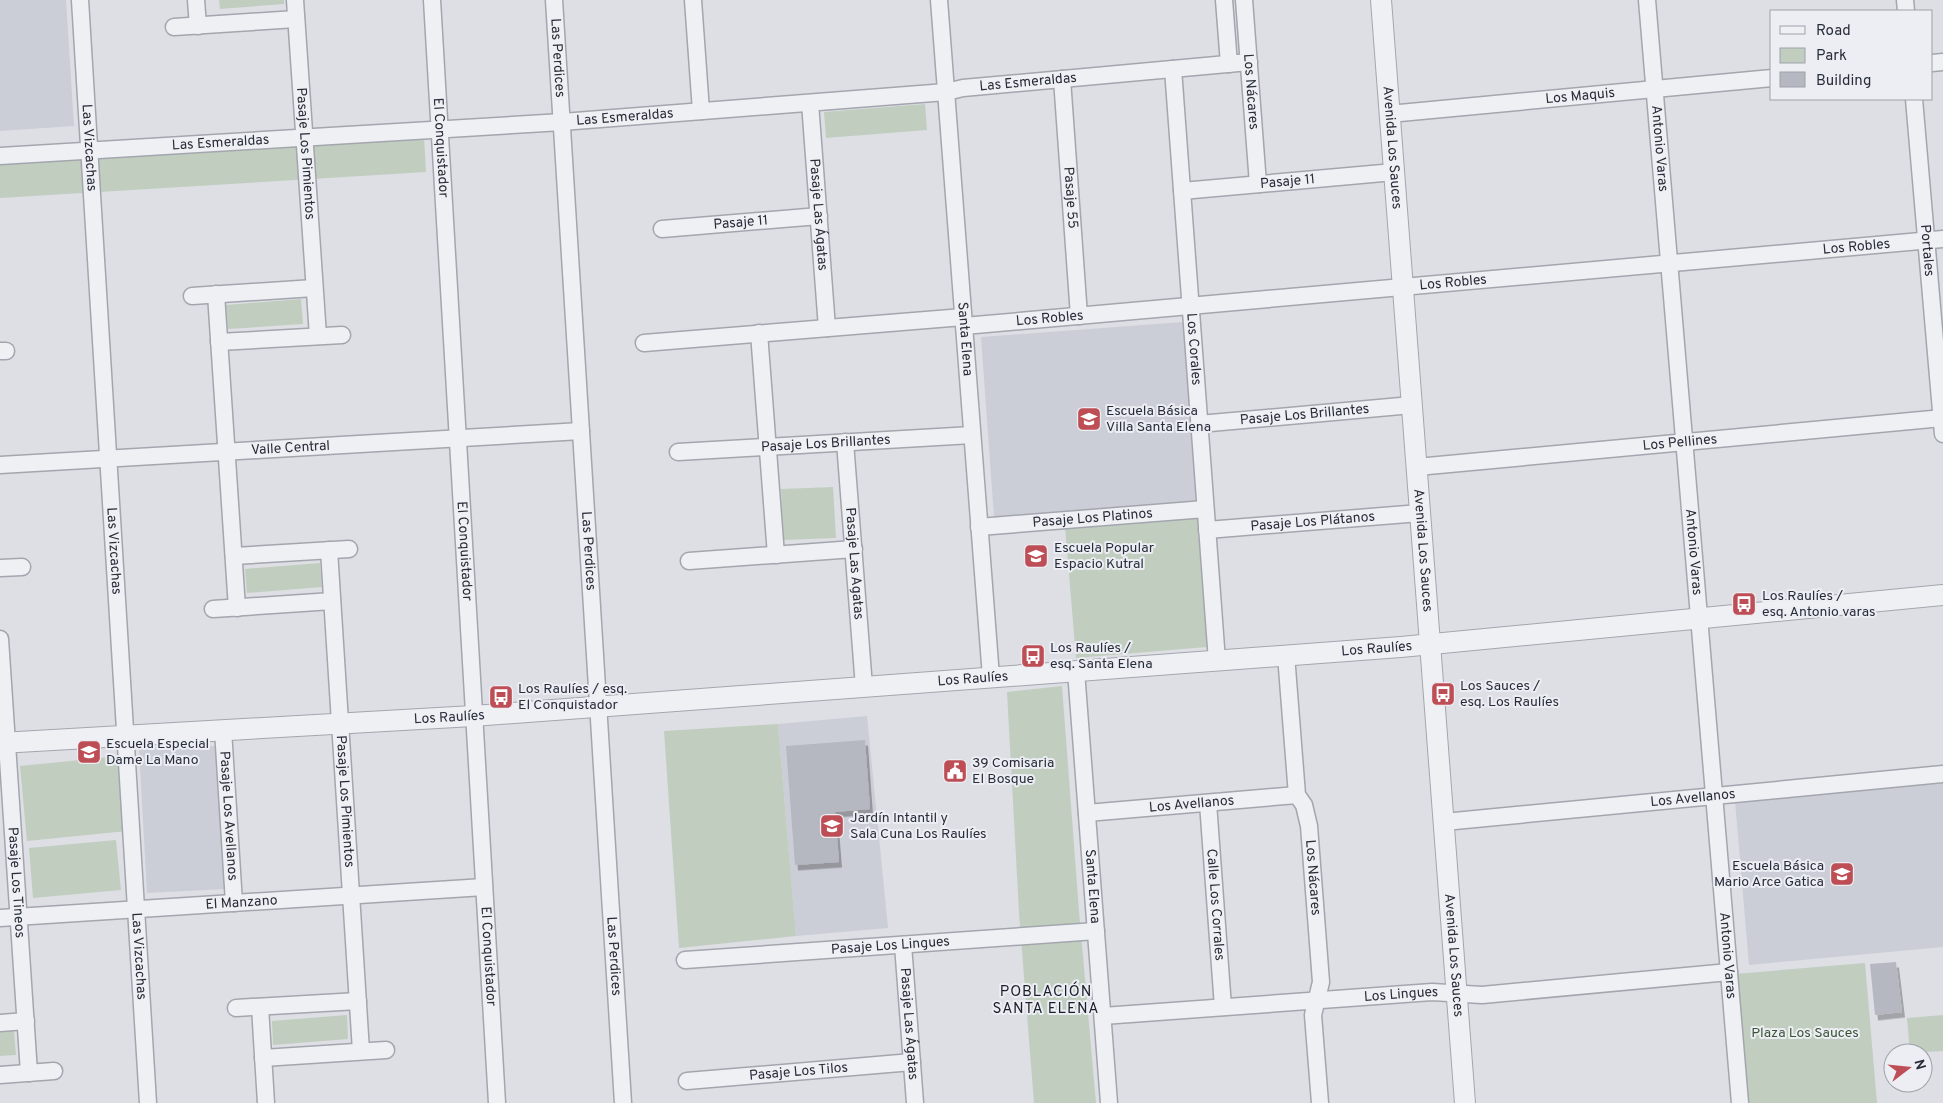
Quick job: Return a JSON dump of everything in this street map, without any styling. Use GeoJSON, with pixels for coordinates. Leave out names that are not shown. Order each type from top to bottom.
{"type":"FeatureCollection","features":[{"type":"Feature","properties":{"kind":"street","name":"Las Vizcachas"},"geometry":{"type":"LineString","coordinates":[[80,0],[148,1103]]}},
{"type":"Feature","properties":{"kind":"street"},"geometry":{"type":"LineString","coordinates":[[196,0],[198,26]]}},
{"type":"Feature","properties":{"kind":"street","name":"Pasaje Los Pimientos"},"geometry":{"type":"LineString","coordinates":[[295,0],[318,336]]}},
{"type":"Feature","properties":{"kind":"street","name":"El Conquistador"},"geometry":{"type":"LineString","coordinates":[[432,0],[497,1103]]}},
{"type":"Feature","properties":{"kind":"street","name":"Las Perdices"},"geometry":{"type":"LineString","coordinates":[[554,0],[622,1103]]}},
{"type":"Feature","properties":{"kind":"street"},"geometry":{"type":"LineString","coordinates":[[693,0],[701,111]]}},
{"type":"Feature","properties":{"kind":"street","name":"Santa Elena"},"geometry":{"type":"LineString","coordinates":[[939,0],[991,677]]}},
{"type":"Feature","properties":{"kind":"street","name":"Los Nácares"},"geometry":{"type":"LineString","coordinates":[[1224,0],[1229,64]]}},
{"type":"Feature","properties":{"kind":"street","name":"Los Nácares"},"geometry":{"type":"LineString","coordinates":[[1244,0],[1258,184]]}},
{"type":"Feature","properties":{"kind":"street","name":"Avenida Los Sauces"},"geometry":{"type":"LineString","coordinates":[[1381,0],[1465,1103]]}},
{"type":"Feature","properties":{"kind":"street","name":"Antonio Varas"},"geometry":{"type":"LineString","coordinates":[[1647,0],[1740,1103]]}},
{"type":"Feature","properties":{"kind":"street"},"geometry":{"type":"LineString","coordinates":[[174,27],[296,19]]}},
{"type":"Feature","properties":{"kind":"street","name":"Las Esmeraldas"},"geometry":{"type":"LineString","coordinates":[[0,156],[562,122],[946,92],[963,88],[1249,62]]}},
{"type":"Feature","properties":{"kind":"street","name":"Los Corales"},"geometry":{"type":"LineString","coordinates":[[1172,69],[1217,660]]}},
{"type":"Feature","properties":{"kind":"street","name":"Los Maquis"},"geometry":{"type":"LineString","coordinates":[[1390,114],[1770,78]]}},
{"type":"Feature","properties":{"kind":"street","name":"Pasaje 55"},"geometry":{"type":"LineString","coordinates":[[1062,79],[1080,316]]}},
{"type":"Feature","properties":{"kind":"street","name":"Portales"},"geometry":{"type":"LineString","coordinates":[[1914,100],[1942,423]]}},
{"type":"Feature","properties":{"kind":"street","name":"Pasaje Las Ágatas"},"geometry":{"type":"LineString","coordinates":[[810,103],[827,328]]}},
{"type":"Feature","properties":{"kind":"street","name":"Pasaje 11"},"geometry":{"type":"LineString","coordinates":[[1182,191],[1394,172]]}},
{"type":"Feature","properties":{"kind":"street","name":"Pasaje 11"},"geometry":{"type":"LineString","coordinates":[[662,229],[819,216]]}},
{"type":"Feature","properties":{"kind":"street","name":"Los Robles"},"geometry":{"type":"LineString","coordinates":[[644,343],[827,328],[1080,316],[1943,239]]}},
{"type":"Feature","properties":{"kind":"street"},"geometry":{"type":"LineString","coordinates":[[192,296],[314,288]]}},
{"type":"Feature","properties":{"kind":"street"},"geometry":{"type":"LineString","coordinates":[[216,294],[237,608]]}},
{"type":"Feature","properties":{"kind":"street"},"geometry":{"type":"LineString","coordinates":[[219,342],[342,334]]}},
{"type":"Feature","properties":{"kind":"street"},"geometry":{"type":"LineString","coordinates":[[759,334],[776,555]]}},
{"type":"Feature","properties":{"kind":"street","name":"Pasaje Los Brillantes"},"geometry":{"type":"LineString","coordinates":[[1199,424],[1412,405]]}},
{"type":"Feature","properties":{"kind":"street","name":"Los Pellines"},"geometry":{"type":"LineString","coordinates":[[1417,467],[1684,442],[1942,423]]}},
{"type":"Feature","properties":{"kind":"street","name":"Valle Central"},"geometry":{"type":"LineString","coordinates":[[0,465],[581,431]]}},
{"type":"Feature","properties":{"kind":"street","name":"Pasaje Los Brillantes"},"geometry":{"type":"LineString","coordinates":[[678,452],[972,435]]}},
{"type":"Feature","properties":{"kind":"street","name":"Pasaje Las Agatas"},"geometry":{"type":"LineString","coordinates":[[846,442],[864,687]]}},
{"type":"Feature","properties":{"kind":"street","name":"Pasaje Los Platinos"},"geometry":{"type":"LineString","coordinates":[[979,527],[1205,509]]}},
{"type":"Feature","properties":{"kind":"street","name":"Pasaje Los Plátanos"},"geometry":{"type":"LineString","coordinates":[[1207,530],[1420,513]]}},
{"type":"Feature","properties":{"kind":"street"},"geometry":{"type":"LineString","coordinates":[[234,556],[349,549]]}},
{"type":"Feature","properties":{"kind":"street"},"geometry":{"type":"LineString","coordinates":[[689,561],[854,549]]}},
{"type":"Feature","properties":{"kind":"street","name":"Pasaje Los Pimientos"},"geometry":{"type":"LineString","coordinates":[[329,550],[361,1051]]}},
{"type":"Feature","properties":{"kind":"street"},"geometry":{"type":"LineString","coordinates":[[0,568],[22,566]]}},
{"type":"Feature","properties":{"kind":"street","name":"Los Raulíes"},"geometry":{"type":"LineString","coordinates":[[4,743],[474,716],[1286,655],[1430,644],[1943,595]]}},
{"type":"Feature","properties":{"kind":"street"},"geometry":{"type":"LineString","coordinates":[[213,609],[332,602]]}},
{"type":"Feature","properties":{"kind":"street","name":"Pasaje Los Tineos"},"geometry":{"type":"LineString","coordinates":[[0,640],[4,743],[19,917],[29,1072]]}},
{"type":"Feature","properties":{"kind":"street","name":"Los Nácares"},"geometry":{"type":"LineString","coordinates":[[1286,655],[1297,795],[1304,805],[1309,826],[1321,982],[1313,1015],[1320,1103]]}},
{"type":"Feature","properties":{"kind":"street","name":"Santa Elena"},"geometry":{"type":"LineString","coordinates":[[1076,671],[1109,1103]]}},
{"type":"Feature","properties":{"kind":"street","name":"Pasaje Los Avellanos"},"geometry":{"type":"LineString","coordinates":[[223,730],[234,903]]}},
{"type":"Feature","properties":{"kind":"street","name":"Los Avellanos"},"geometry":{"type":"LineString","coordinates":[[1444,822],[1943,774]]}},
{"type":"Feature","properties":{"kind":"street","name":"Los Avellanos"},"geometry":{"type":"LineString","coordinates":[[1087,813],[1297,795]]}},
{"type":"Feature","properties":{"kind":"street","name":"Calle Los Corrales"},"geometry":{"type":"LineString","coordinates":[[1208,803],[1223,1007]]}},
{"type":"Feature","properties":{"kind":"street","name":"El Manzano"},"geometry":{"type":"LineString","coordinates":[[0,918],[484,887]]}},
{"type":"Feature","properties":{"kind":"street","name":"Pasaje Los Lingues"},"geometry":{"type":"LineString","coordinates":[[685,960],[1096,931]]}},
{"type":"Feature","properties":{"kind":"street","name":"Pasaje Las Ágatas"},"geometry":{"type":"LineString","coordinates":[[903,945],[915,1103]]}},
{"type":"Feature","properties":{"kind":"street","name":"Los Lingues"},"geometry":{"type":"LineString","coordinates":[[1103,1016],[1432,992],[1482,994],[1729,972]]}},
{"type":"Feature","properties":{"kind":"street"},"geometry":{"type":"LineString","coordinates":[[236,1008],[358,1001]]}},
{"type":"Feature","properties":{"kind":"street"},"geometry":{"type":"LineString","coordinates":[[260,1007],[266,1103]]}},
{"type":"Feature","properties":{"kind":"street"},"geometry":{"type":"LineString","coordinates":[[0,1023],[26,1021]]}},
{"type":"Feature","properties":{"kind":"street"},"geometry":{"type":"LineString","coordinates":[[263,1058],[386,1050]]}},
{"type":"Feature","properties":{"kind":"street","name":"Pasaje Los Tilos"},"geometry":{"type":"LineString","coordinates":[[687,1081],[912,1062]]}},
{"type":"Feature","properties":{"kind":"street"},"geometry":{"type":"LineString","coordinates":[[0,1075],[54,1070]]}},
{"type":"Feature","properties":{"kind":"shaded area"},"geometry":{"type":"Polygon","coordinates":[[[0,0],[66,0],[74,126],[0,131],[0,0]]]}},
{"type":"Feature","properties":{"kind":"shaded area","name":"Escuela Básica Villa Santa Elena"},"geometry":{"type":"Polygon","coordinates":[[[1183,322],[1197,502],[994,517],[981,337],[1183,322]]]}},
{"type":"Feature","properties":{"kind":"shaded area","name":"Jardín Intantil y Sala Cuna Los Raulíes"},"geometry":{"type":"Polygon","coordinates":[[[867,716],[888,928],[796,936],[778,724],[867,716]]]}},
{"type":"Feature","properties":{"kind":"shaded area"},"geometry":{"type":"Polygon","coordinates":[[[217,746],[226,889],[147,893],[139,748],[217,746]]]}},
{"type":"Feature","properties":{"kind":"shaded area","name":"Escuela Básica Mario Arce Gatica"},"geometry":{"type":"Polygon","coordinates":[[[1943,783],[1943,947],[1749,965],[1735,801],[1943,783]]]}},
{"type":"Feature","properties":{"kind":"green space"},"geometry":{"type":"Polygon","coordinates":[[[219,0],[284,0],[284,4],[220,9],[219,0]]]}},
{"type":"Feature","properties":{"kind":"green space"},"geometry":{"type":"Polygon","coordinates":[[[925,104],[927,130],[826,138],[824,112],[925,104]]]}},
{"type":"Feature","properties":{"kind":"green space"},"geometry":{"type":"Polygon","coordinates":[[[424,137],[426,172],[0,198],[0,164],[424,137]]]}},
{"type":"Feature","properties":{"kind":"green space"},"geometry":{"type":"Polygon","coordinates":[[[301,299],[303,324],[228,329],[226,305],[301,299]]]}},
{"type":"Feature","properties":{"kind":"green space"},"geometry":{"type":"Polygon","coordinates":[[[833,487],[836,538],[783,540],[781,489],[833,487]]]}},
{"type":"Feature","properties":{"kind":"green space"},"geometry":{"type":"Polygon","coordinates":[[[1197,516],[1207,647],[1076,658],[1065,527],[1197,516]]]}},
{"type":"Feature","properties":{"kind":"green space"},"geometry":{"type":"Polygon","coordinates":[[[320,563],[322,587],[247,593],[245,569],[320,563]]]}},
{"type":"Feature","properties":{"kind":"green space"},"geometry":{"type":"Polygon","coordinates":[[[1062,686],[1096,1103],[1034,1103],[1019,913],[1007,692],[1062,686]]]}},
{"type":"Feature","properties":{"kind":"green space"},"geometry":{"type":"Polygon","coordinates":[[[778,724],[796,936],[679,948],[664,731],[778,724]]]}},
{"type":"Feature","properties":{"kind":"green space"},"geometry":{"type":"Polygon","coordinates":[[[120,756],[127,831],[27,841],[20,766],[120,756]]]}},
{"type":"Feature","properties":{"kind":"green space"},"geometry":{"type":"Polygon","coordinates":[[[116,840],[121,890],[33,898],[29,848],[116,840]]]}},
{"type":"Feature","properties":{"kind":"green space","name":"Plaza Los Sauces"},"geometry":{"type":"Polygon","coordinates":[[[1865,963],[1877,1103],[1746,1103],[1735,974],[1865,963]]]}},
{"type":"Feature","properties":{"kind":"green space"},"geometry":{"type":"Polygon","coordinates":[[[347,1015],[348,1039],[273,1045],[272,1021],[347,1015]]]}},
{"type":"Feature","properties":{"kind":"green space"},"geometry":{"type":"Polygon","coordinates":[[[1943,1015],[1943,1051],[1933,1052],[1933,1043],[1909,1043],[1907,1018],[1943,1015]]]}},
{"type":"Feature","properties":{"kind":"green space"},"geometry":{"type":"Polygon","coordinates":[[[14,1031],[16,1055],[0,1056],[0,1032],[14,1031]]]}},
{"type":"Feature","properties":{"kind":"building"},"geometry":{"type":"Polygon","coordinates":[[[865,740],[870,809],[835,812],[839,862],[795,865],[786,746],[865,740]]]}},
{"type":"Feature","properties":{"kind":"building"},"geometry":{"type":"Polygon","coordinates":[[[1896,962],[1902,1012],[1875,1015],[1870,964],[1896,962]]]}},
{"type":"Feature","properties":{"kind":"place","name":"Escuela Básica Villa Santa Elena"},"geometry":{"type":"Point","coordinates":[1089,419]}},
{"type":"Feature","properties":{"kind":"place","name":"Escuela Popular Espacio Kutral"},"geometry":{"type":"Point","coordinates":[1036,556]}},
{"type":"Feature","properties":{"kind":"place","name":"Los Raulíes / esq. Antonio varas"},"geometry":{"type":"Point","coordinates":[1744,604]}},
{"type":"Feature","properties":{"kind":"place","name":"Los Raulíes / esq. Santa Elena"},"geometry":{"type":"Point","coordinates":[1033,656]}},
{"type":"Feature","properties":{"kind":"place","name":"Los Sauces / esq. Los Raulíes"},"geometry":{"type":"Point","coordinates":[1443,694]}},
{"type":"Feature","properties":{"kind":"place","name":"Los Raulíes / esq. El Conquistador"},"geometry":{"type":"Point","coordinates":[501,697]}},
{"type":"Feature","properties":{"kind":"place","name":"Escuela Especial Dame La Mano"},"geometry":{"type":"Point","coordinates":[89,752]}},
{"type":"Feature","properties":{"kind":"place","name":"39 Comisaria El Bosque"},"geometry":{"type":"Point","coordinates":[955,771]}},
{"type":"Feature","properties":{"kind":"place","name":"Jardín Intantil y Sala Cuna Los Raulíes"},"geometry":{"type":"Point","coordinates":[832,826]}},
{"type":"Feature","properties":{"kind":"place","name":"Escuela Básica Mario Arce Gatica"},"geometry":{"type":"Point","coordinates":[1842,874]}},
{"type":"Feature","properties":{"kind":"district","name":"POBLACIÓN SANTA ELENA"},"geometry":{"type":"Point","coordinates":[1046,1000]}}]}
